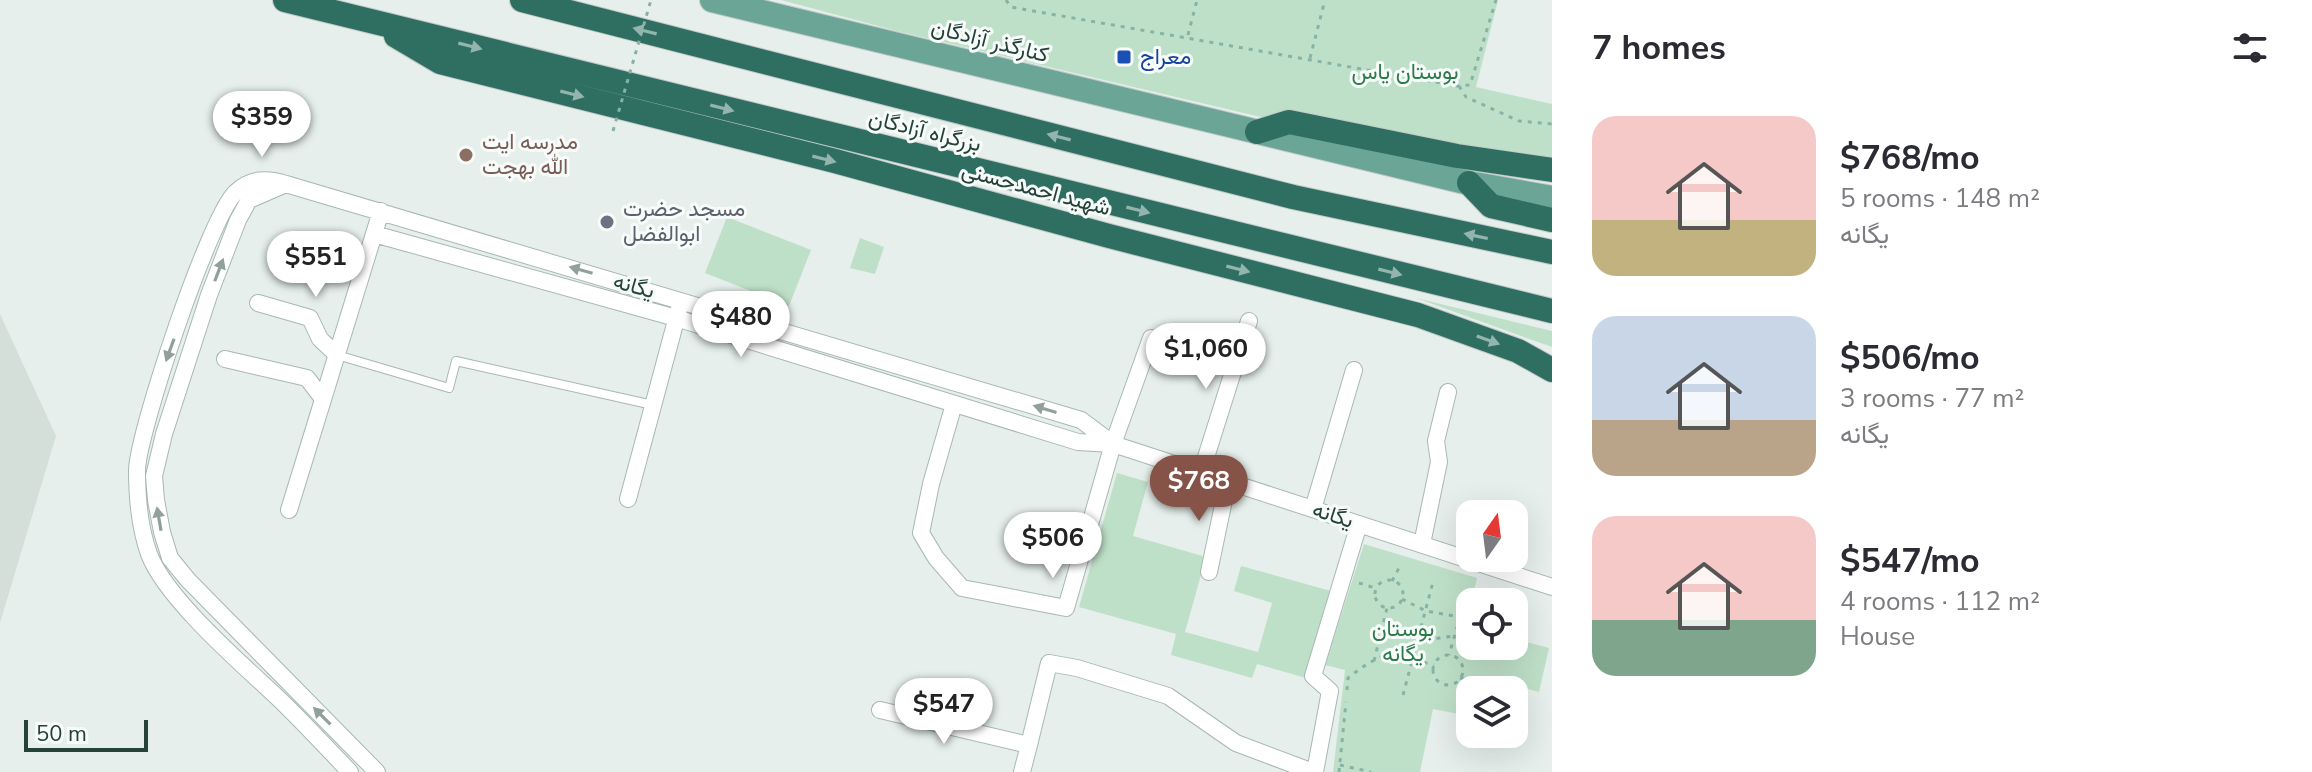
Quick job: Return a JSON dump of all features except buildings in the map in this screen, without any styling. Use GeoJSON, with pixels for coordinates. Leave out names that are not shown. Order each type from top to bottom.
{"type":"FeatureCollection","features":[{"type":"Feature","properties":{"kind":"highway","name":"بزرگراه آزادگان"},"geometry":{"type":"LineString","coordinates":[[285,0],[1552,311]]}},
{"type":"Feature","properties":{"kind":"highway","name":"بزرگراه آزادگان"},"geometry":{"type":"LineString","coordinates":[[522,0],[1293,197],[1552,252]]}},
{"type":"Feature","properties":{"kind":"highway","name":"شهید احمدحسنی"},"geometry":{"type":"LineString","coordinates":[[369,21],[440,62],[820,157],[1093,232],[1418,315],[1518,351],[1552,370]]}},
{"type":"Feature","properties":{"kind":"highway","name":"کنارگذر آزادگان"},"geometry":{"type":"LineString","coordinates":[[1257,132],[1289,122],[1457,156],[1552,170]]}},
{"type":"Feature","properties":{"kind":"highway"},"geometry":{"type":"LineString","coordinates":[[1469,183],[1491,206],[1552,220]]}},
{"type":"Feature","properties":{"kind":"main road","name":"کنارگذر آزادگان"},"geometry":{"type":"LineString","coordinates":[[712,0],[1469,183],[1552,198]]}},
{"type":"Feature","properties":{"kind":"street","name":"یگانه"},"geometry":{"type":"LineString","coordinates":[[350,772],[237,661],[169,588],[150,556],[141,524],[137,467],[160,377],[216,221],[234,193],[249,183],[269,178],[1081,420],[1113,444]]}},
{"type":"Feature","properties":{"kind":"street"},"geometry":{"type":"LineString","coordinates":[[286,184],[249,200],[238,220],[209,295],[164,434],[154,476],[156,500],[170,558],[377,772]]}},
{"type":"Feature","properties":{"kind":"street"},"geometry":{"type":"LineString","coordinates":[[289,510],[381,211]]}},
{"type":"Feature","properties":{"kind":"street","name":"یگانه"},"geometry":{"type":"LineString","coordinates":[[374,234],[676,318],[1078,442],[1113,444],[1552,587]]}},
{"type":"Feature","properties":{"kind":"street"},"geometry":{"type":"LineString","coordinates":[[628,499],[681,300]]}},
{"type":"Feature","properties":{"kind":"street"},"geometry":{"type":"LineString","coordinates":[[258,303],[310,318],[320,339],[337,355]]}},
{"type":"Feature","properties":{"kind":"street"},"geometry":{"type":"LineString","coordinates":[[1201,473],[1249,321]]}},
{"type":"Feature","properties":{"kind":"street"},"geometry":{"type":"LineString","coordinates":[[954,404],[931,484],[921,533],[936,558],[962,588],[1066,608],[1113,444],[1151,338]]}},
{"type":"Feature","properties":{"kind":"street"},"geometry":{"type":"LineString","coordinates":[[225,359],[307,378],[323,399]]}},
{"type":"Feature","properties":{"kind":"street"},"geometry":{"type":"LineString","coordinates":[[1313,509],[1354,370]]}},
{"type":"Feature","properties":{"kind":"street"},"geometry":{"type":"LineString","coordinates":[[1422,544],[1439,462],[1436,441],[1448,392]]}},
{"type":"Feature","properties":{"kind":"street"},"geometry":{"type":"LineString","coordinates":[[1209,572],[1228,481]]}},
{"type":"Feature","properties":{"kind":"street"},"geometry":{"type":"LineString","coordinates":[[1022,772],[1049,663],[1077,668],[1168,696],[1236,743],[1314,772],[1330,691],[1313,676],[1359,524]]}},
{"type":"Feature","properties":{"kind":"street"},"geometry":{"type":"LineString","coordinates":[[880,710],[1029,745]]}},
{"type":"Feature","properties":{"kind":"lane"},"geometry":{"type":"LineString","coordinates":[[337,355],[449,388],[456,361],[653,405]]}},
{"type":"Feature","properties":{"kind":"path"},"geometry":{"type":"LineString","coordinates":[[613,131],[651,0]]}},
{"type":"Feature","properties":{"kind":"path"},"geometry":{"type":"LineString","coordinates":[[1006,0],[1011,7],[1458,86],[1470,85],[1496,0]]}},
{"type":"Feature","properties":{"kind":"path"},"geometry":{"type":"LineString","coordinates":[[1187,37],[1197,0]]}},
{"type":"Feature","properties":{"kind":"path"},"geometry":{"type":"LineString","coordinates":[[1310,60],[1325,0]]}},
{"type":"Feature","properties":{"kind":"path"},"geometry":{"type":"LineString","coordinates":[[1458,86],[1466,97],[1519,121],[1552,124]]}},
{"type":"Feature","properties":{"kind":"path"},"geometry":{"type":"LineString","coordinates":[[1392,581],[1400,566]]}},
{"type":"Feature","properties":{"kind":"path"},"geometry":{"type":"LineString","coordinates":[[1344,579],[1376,588]]}},
{"type":"Feature","properties":{"kind":"path"},"geometry":{"type":"LineString","coordinates":[[1392,581],[1402,589],[1402,599],[1396,606],[1387,608],[1376,599],[1376,588],[1383,582],[1392,581]]}},
{"type":"Feature","properties":{"kind":"path"},"geometry":{"type":"LineString","coordinates":[[1403,695],[1433,582]]}},
{"type":"Feature","properties":{"kind":"path"},"geometry":{"type":"LineString","coordinates":[[1402,599],[1426,611],[1460,617],[1449,655]]}},
{"type":"Feature","properties":{"kind":"path"},"geometry":{"type":"LineString","coordinates":[[1374,661],[1387,608]]}},
{"type":"Feature","properties":{"kind":"path"},"geometry":{"type":"LineString","coordinates":[[1339,772],[1348,678],[1374,661],[1418,642],[1454,636]]}},
{"type":"Feature","properties":{"kind":"path"},"geometry":{"type":"LineString","coordinates":[[1456,680],[1448,685],[1438,681],[1433,674],[1434,665],[1440,657],[1449,655],[1461,663],[1460,676]]}},
{"type":"Feature","properties":{"kind":"path"},"geometry":{"type":"LineString","coordinates":[[1413,660],[1434,665]]}},
{"type":"Feature","properties":{"kind":"path"},"geometry":{"type":"LineString","coordinates":[[1340,765],[1371,772]]}},
{"type":"Feature","properties":{"kind":"shaded area"},"geometry":{"type":"Polygon","coordinates":[[[0,314],[56,436],[0,623],[0,314]]]}},
{"type":"Feature","properties":{"kind":"green space","name":"بوستان یاس"},"geometry":{"type":"Polygon","coordinates":[[[781,0],[1498,0],[1476,87],[1552,104],[1552,163],[1525,153],[1465,145],[1431,150],[1269,119],[897,31],[781,0]]]}},
{"type":"Feature","properties":{"kind":"green space"},"geometry":{"type":"Polygon","coordinates":[[[727,217],[811,250],[789,306],[705,273],[727,217]]]}},
{"type":"Feature","properties":{"kind":"green space"},"geometry":{"type":"Polygon","coordinates":[[[860,238],[884,247],[875,274],[850,268],[860,238]]]}},
{"type":"Feature","properties":{"kind":"green space"},"geometry":{"type":"Polygon","coordinates":[[[1416,298],[1552,331],[1552,347],[1416,298]]]}},
{"type":"Feature","properties":{"kind":"green space"},"geometry":{"type":"Polygon","coordinates":[[[1117,473],[1148,482],[1133,536],[1206,557],[1185,632],[1258,652],[1272,603],[1234,591],[1241,566],[1331,591],[1306,678],[1257,664],[1252,678],[1171,655],[1176,634],[1079,607],[1117,473]]]}},
{"type":"Feature","properties":{"kind":"green space","name":"بوستان یگانه"},"geometry":{"type":"Polygon","coordinates":[[[1364,544],[1477,578],[1475,588],[1456,588],[1456,660],[1528,660],[1528,643],[1549,648],[1539,692],[1528,689],[1528,676],[1456,676],[1456,713],[1433,709],[1420,772],[1333,772],[1345,670],[1325,665],[1364,544]]]}},
{"type":"Feature","properties":{"kind":"place","name":"معراج"},"geometry":{"type":"Point","coordinates":[1124,57]}},
{"type":"Feature","properties":{"kind":"place","name":"مدرسه ایت الله بهجت"},"geometry":{"type":"Point","coordinates":[466,155]}},
{"type":"Feature","properties":{"kind":"place","name":"مسجد حضرت ابوالفضل"},"geometry":{"type":"Point","coordinates":[607,222]}}]}
